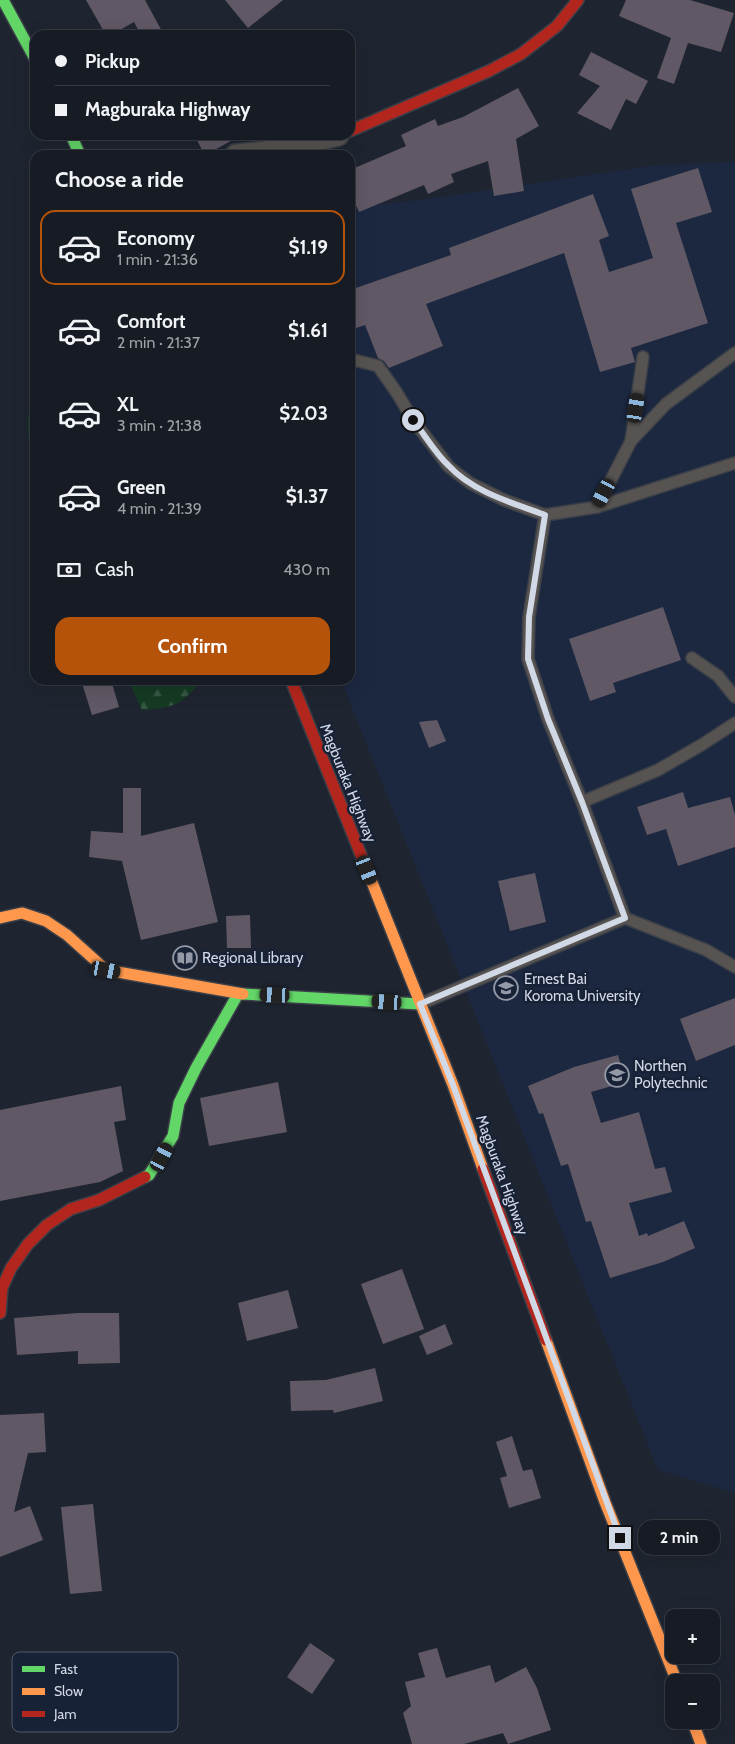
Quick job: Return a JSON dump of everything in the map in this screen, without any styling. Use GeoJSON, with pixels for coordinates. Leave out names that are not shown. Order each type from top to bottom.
{"type":"FeatureCollection","features":[{"type":"Feature","properties":{"kind":"main road"},"geometry":{"type":"LineString","coordinates":[[3,0],[30,50]]}},
{"type":"Feature","properties":{"kind":"main road"},"geometry":{"type":"LineString","coordinates":[[355,129],[489,71],[522,54],[557,26],[578,0]]}},
{"type":"Feature","properties":{"kind":"main road","name":"Magburaka Highway"},"geometry":{"type":"LineString","coordinates":[[293,685],[453,1085],[605,1502],[674,1674]]}},
{"type":"Feature","properties":{"kind":"main road"},"geometry":{"type":"LineString","coordinates":[[0,918],[22,912],[46,921],[67,935],[106,970],[238,994],[420,1004]]}},
{"type":"Feature","properties":{"kind":"main road"},"geometry":{"type":"LineString","coordinates":[[0,1312],[2,1288],[11,1268],[28,1244],[47,1225],[71,1209],[99,1200],[149,1175],[173,1136],[179,1103],[196,1068],[238,994]]}},
{"type":"Feature","properties":{"kind":"main road"},"geometry":{"type":"LineString","coordinates":[[695,1729],[701,1744]]}},
{"type":"Feature","properties":{"kind":"street"},"geometry":{"type":"LineString","coordinates":[[274,150],[317,140]]}},
{"type":"Feature","properties":{"kind":"lane"},"geometry":{"type":"LineString","coordinates":[[597,507],[631,441],[666,404],[735,353]]}},
{"type":"Feature","properties":{"kind":"lane"},"geometry":{"type":"LineString","coordinates":[[631,441],[643,358]]}},
{"type":"Feature","properties":{"kind":"lane"},"geometry":{"type":"LineString","coordinates":[[355,360],[378,366],[413,420],[449,467],[470,483],[504,500],[545,515],[597,507],[735,463]]}},
{"type":"Feature","properties":{"kind":"lane"},"geometry":{"type":"LineString","coordinates":[[545,515],[529,617],[528,659],[548,719],[582,802],[625,918]]}},
{"type":"Feature","properties":{"kind":"lane"},"geometry":{"type":"LineString","coordinates":[[692,658],[718,676],[735,698]]}},
{"type":"Feature","properties":{"kind":"lane"},"geometry":{"type":"LineString","coordinates":[[582,802],[658,770],[703,744],[735,722]]}},
{"type":"Feature","properties":{"kind":"lane"},"geometry":{"type":"LineString","coordinates":[[420,1004],[625,918],[706,950],[735,967]]}},
{"type":"Feature","properties":{"kind":"shaded area","name":"Northen Polytechnic"},"geometry":{"type":"Polygon","coordinates":[[[735,162],[735,1493],[658,1470],[343,685],[355,685],[355,207],[426,199],[658,165],[735,162]]]}},
{"type":"Feature","properties":{"kind":"green space"},"geometry":{"type":"Polygon","coordinates":[[[30,409],[30,443],[28,430],[28,414],[30,409]]]}},
{"type":"Feature","properties":{"kind":"green space"},"geometry":{"type":"Polygon","coordinates":[[[130,685],[197,685],[176,704],[162,708],[142,710],[130,685]]]}},
{"type":"Feature","properties":{"kind":"building"},"geometry":{"type":"Polygon","coordinates":[[[86,0],[145,0],[161,30],[138,30],[134,22],[120,30],[103,30],[86,0]]]}},
{"type":"Feature","properties":{"kind":"building"},"geometry":{"type":"Polygon","coordinates":[[[225,0],[283,0],[248,28],[225,0]]]}},
{"type":"Feature","properties":{"kind":"building"},"geometry":{"type":"Polygon","coordinates":[[[626,0],[690,0],[734,13],[721,52],[688,43],[674,84],[657,78],[671,38],[619,16],[626,0]]]}},
{"type":"Feature","properties":{"kind":"building"},"geometry":{"type":"Polygon","coordinates":[[[591,52],[648,81],[636,104],[626,99],[611,130],[577,113],[600,86],[579,75],[591,52]]]}},
{"type":"Feature","properties":{"kind":"building"},"geometry":{"type":"Polygon","coordinates":[[[518,88],[539,126],[516,139],[524,191],[494,196],[488,161],[451,174],[454,182],[428,194],[424,185],[359,212],[355,203],[355,168],[406,146],[401,135],[435,119],[438,126],[463,117],[518,88]]]}},
{"type":"Feature","properties":{"kind":"building"},"geometry":{"type":"Polygon","coordinates":[[[197,140],[233,140],[214,150],[202,150],[197,140]]]}},
{"type":"Feature","properties":{"kind":"building"},"geometry":{"type":"Polygon","coordinates":[[[698,168],[712,212],[676,223],[708,323],[631,348],[635,362],[600,372],[564,253],[426,304],[443,346],[389,368],[384,361],[378,358],[365,325],[355,328],[355,288],[451,255],[449,248],[593,194],[609,236],[599,240],[609,272],[653,258],[631,189],[698,168]]]}},
{"type":"Feature","properties":{"kind":"building"},"geometry":{"type":"Polygon","coordinates":[[[663,607],[681,660],[613,683],[616,692],[590,701],[569,639],[663,607]]]}},
{"type":"Feature","properties":{"kind":"building"},"geometry":{"type":"Polygon","coordinates":[[[83,685],[112,685],[119,707],[92,715],[83,685]]]}},
{"type":"Feature","properties":{"kind":"building"},"geometry":{"type":"Polygon","coordinates":[[[437,720],[446,741],[429,748],[419,722],[437,720]]]}},
{"type":"Feature","properties":{"kind":"building"},"geometry":{"type":"Polygon","coordinates":[[[123,788],[141,788],[141,836],[194,823],[218,922],[141,940],[122,861],[89,857],[91,831],[123,833],[123,788]]]}},
{"type":"Feature","properties":{"kind":"building"},"geometry":{"type":"Polygon","coordinates":[[[683,792],[688,808],[730,797],[735,815],[735,847],[678,866],[666,829],[647,835],[637,807],[683,792]]]}},
{"type":"Feature","properties":{"kind":"building"},"geometry":{"type":"Polygon","coordinates":[[[535,873],[546,922],[510,931],[498,881],[535,873]]]}},
{"type":"Feature","properties":{"kind":"building"},"geometry":{"type":"Polygon","coordinates":[[[250,915],[251,948],[227,948],[226,916],[250,915]]]}},
{"type":"Feature","properties":{"kind":"building"},"geometry":{"type":"Polygon","coordinates":[[[735,998],[735,1045],[696,1061],[680,1019],[735,998]]]}},
{"type":"Feature","properties":{"kind":"building"},"geometry":{"type":"Polygon","coordinates":[[[618,1055],[626,1082],[591,1092],[601,1123],[639,1112],[655,1169],[665,1167],[672,1192],[629,1203],[639,1236],[647,1233],[648,1236],[684,1221],[695,1248],[663,1262],[610,1278],[591,1221],[586,1222],[568,1164],[561,1166],[543,1113],[539,1114],[528,1086],[574,1067],[618,1055]]]}},
{"type":"Feature","properties":{"kind":"building"},"geometry":{"type":"Polygon","coordinates":[[[278,1082],[287,1132],[209,1146],[200,1098],[278,1082]]]}},
{"type":"Feature","properties":{"kind":"building"},"geometry":{"type":"Polygon","coordinates":[[[121,1086],[126,1120],[114,1122],[123,1171],[100,1182],[0,1201],[0,1110],[121,1086]]]}},
{"type":"Feature","properties":{"kind":"building"},"geometry":{"type":"Polygon","coordinates":[[[402,1269],[424,1329],[383,1344],[361,1284],[402,1269]]]}},
{"type":"Feature","properties":{"kind":"building"},"geometry":{"type":"Polygon","coordinates":[[[288,1290],[298,1328],[247,1341],[238,1303],[288,1290]]]}},
{"type":"Feature","properties":{"kind":"building"},"geometry":{"type":"Polygon","coordinates":[[[78,1313],[119,1313],[120,1363],[78,1364],[78,1351],[17,1355],[14,1318],[78,1313]]]}},
{"type":"Feature","properties":{"kind":"building"},"geometry":{"type":"Polygon","coordinates":[[[445,1324],[453,1344],[427,1355],[419,1336],[445,1324]]]}},
{"type":"Feature","properties":{"kind":"building"},"geometry":{"type":"Polygon","coordinates":[[[375,1368],[383,1401],[334,1413],[333,1410],[291,1411],[290,1381],[326,1380],[375,1368]]]}},
{"type":"Feature","properties":{"kind":"building"},"geometry":{"type":"Polygon","coordinates":[[[44,1413],[46,1452],[28,1453],[14,1512],[30,1506],[43,1540],[0,1557],[0,1415],[44,1413]]]}},
{"type":"Feature","properties":{"kind":"building"},"geometry":{"type":"Polygon","coordinates":[[[512,1436],[523,1471],[532,1469],[541,1498],[509,1508],[500,1478],[507,1476],[496,1442],[512,1436]]]}},
{"type":"Feature","properties":{"kind":"building"},"geometry":{"type":"Polygon","coordinates":[[[93,1504],[102,1591],[70,1594],[61,1507],[93,1504]]]}},
{"type":"Feature","properties":{"kind":"building"},"geometry":{"type":"Polygon","coordinates":[[[310,1643],[335,1660],[312,1694],[287,1677],[310,1643]]]}},
{"type":"Feature","properties":{"kind":"building"},"geometry":{"type":"Polygon","coordinates":[[[437,1648],[446,1678],[490,1665],[495,1683],[526,1667],[537,1688],[551,1730],[508,1744],[503,1733],[464,1744],[412,1744],[403,1713],[411,1706],[405,1682],[425,1677],[418,1653],[437,1648]]]}},
{"type":"Feature","properties":{"kind":"traffic: fast"},"geometry":{"type":"LineString","coordinates":[[3,0],[30,50]]}},
{"type":"Feature","properties":{"kind":"traffic: fast"},"geometry":{"type":"LineString","coordinates":[[73,140],[78,150]]}},
{"type":"Feature","properties":{"kind":"traffic: fast"},"geometry":{"type":"LineString","coordinates":[[145,1177],[149,1175],[173,1136],[179,1103],[196,1068],[238,994]]}},
{"type":"Feature","properties":{"kind":"traffic: fast"},"geometry":{"type":"LineString","coordinates":[[243,994],[420,1004]]}},
{"type":"Feature","properties":{"kind":"traffic: slow"},"geometry":{"type":"LineString","coordinates":[[363,860],[453,1085],[483,1169]]}},
{"type":"Feature","properties":{"kind":"traffic: slow"},"geometry":{"type":"LineString","coordinates":[[0,918],[22,913],[46,921],[67,935],[106,970],[243,994]]}},
{"type":"Feature","properties":{"kind":"traffic: slow"},"geometry":{"type":"LineString","coordinates":[[546,1340],[605,1502],[674,1674]]}},
{"type":"Feature","properties":{"kind":"traffic: slow"},"geometry":{"type":"LineString","coordinates":[[695,1729],[701,1744]]}},
{"type":"Feature","properties":{"kind":"traffic: jam"},"geometry":{"type":"LineString","coordinates":[[355,129],[489,71],[521,54],[557,26],[578,0]]}},
{"type":"Feature","properties":{"kind":"traffic: jam"},"geometry":{"type":"LineString","coordinates":[[293,685],[363,860]]}},
{"type":"Feature","properties":{"kind":"traffic: jam"},"geometry":{"type":"LineString","coordinates":[[483,1169],[546,1340]]}},
{"type":"Feature","properties":{"kind":"traffic: jam"},"geometry":{"type":"LineString","coordinates":[[0,1313],[2,1288],[11,1268],[28,1244],[47,1225],[71,1209],[99,1200],[145,1177]]}},
{"type":"Feature","properties":{"kind":"place","name":"Regional Library"},"geometry":{"type":"Point","coordinates":[185,958]}},
{"type":"Feature","properties":{"kind":"place","name":"Ernest Bai Koroma University"},"geometry":{"type":"Point","coordinates":[506,988]}},
{"type":"Feature","properties":{"kind":"place","name":"Northen Polytechnic"},"geometry":{"type":"Point","coordinates":[617,1075]}},
{"type":"Feature","properties":{"kind":"route"},"geometry":{"type":"LineString","coordinates":[[413,420],[449,467],[470,483],[504,500],[545,515],[534,574],[529,617],[528,659],[548,719],[582,802],[625,918],[420,1004],[453,1085],[536,1308],[605,1502],[620,1538]]}}]}
